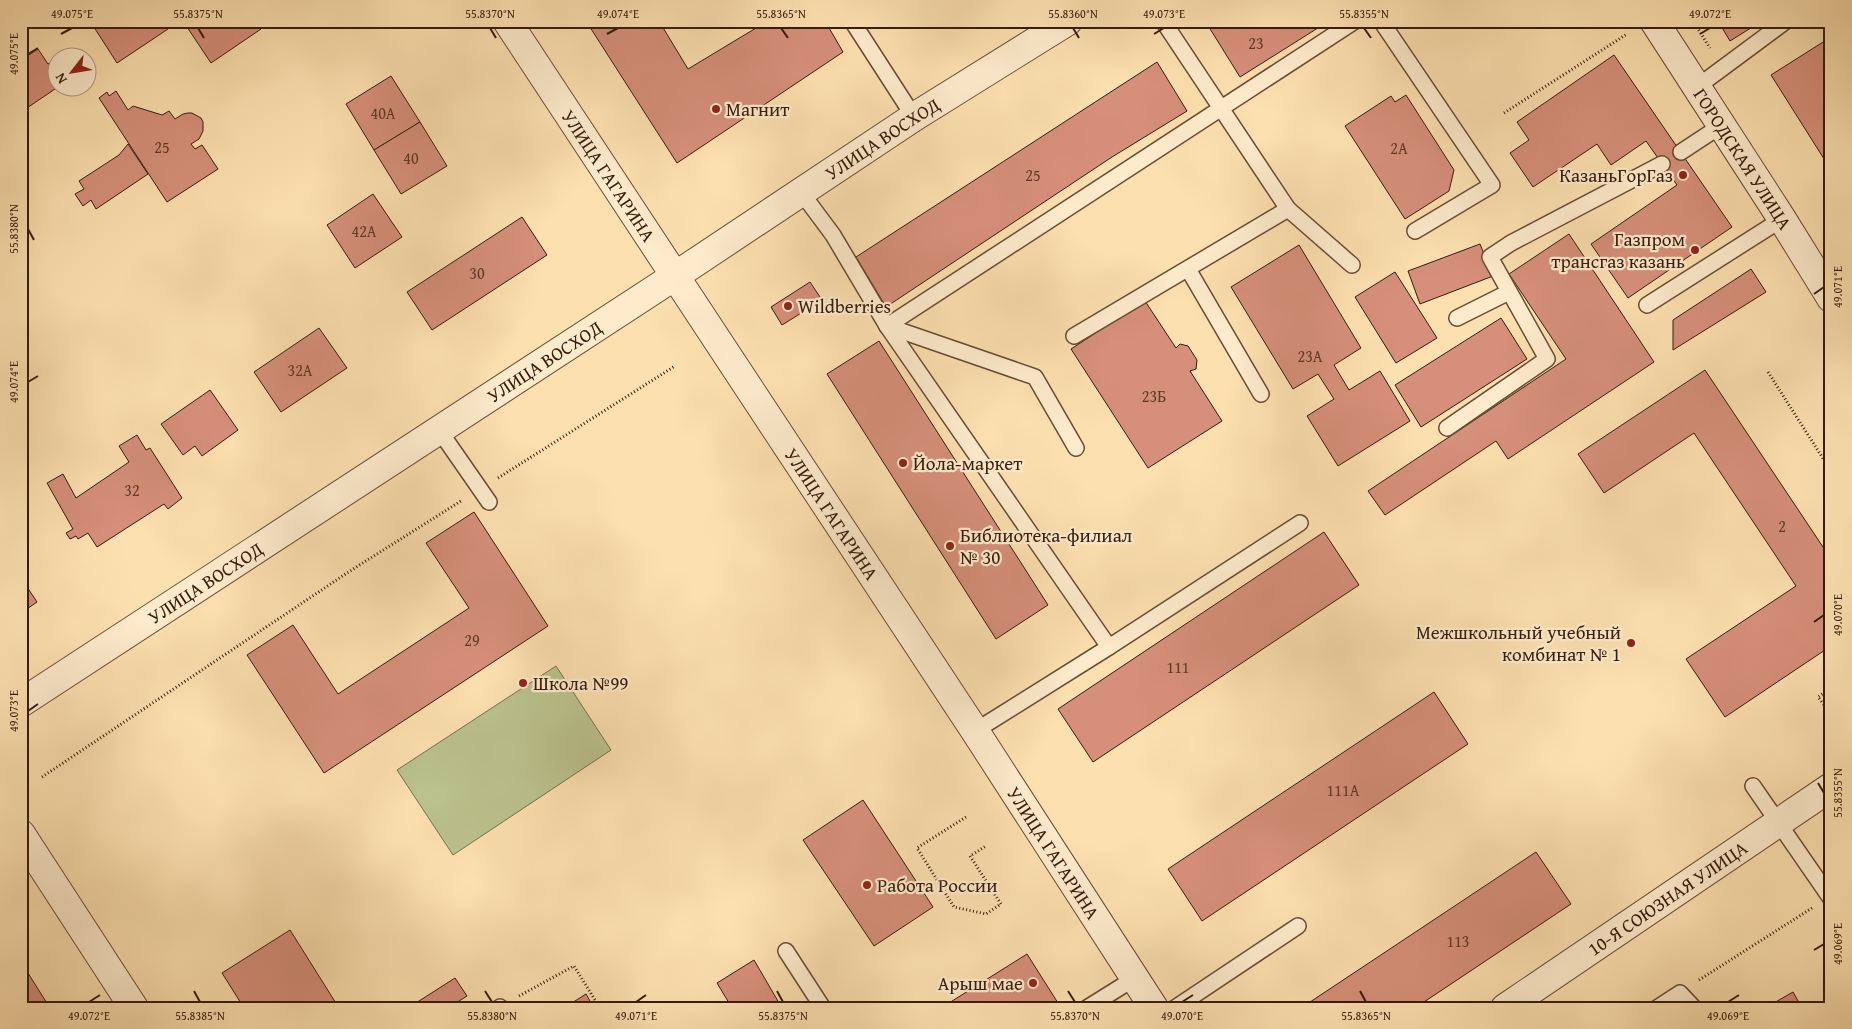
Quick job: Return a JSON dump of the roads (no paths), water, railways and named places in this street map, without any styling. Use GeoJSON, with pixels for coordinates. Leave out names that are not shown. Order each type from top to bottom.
{"type":"FeatureCollection","features":[{"type":"Feature","properties":{"kind":"street","name":"УЛИЦА ГАГАРИНА"},"geometry":{"type":"LineString","coordinates":[[508,21],[975,731],[1154,1008]]}},
{"type":"Feature","properties":{"kind":"street","name":"УЛИЦА ВОСХОД"},"geometry":{"type":"LineString","coordinates":[[21,703],[675,276],[914,117],[1068,21]]}},
{"type":"Feature","properties":{"kind":"street","name":"ГОРОДСКАЯ УЛИЦА"},"geometry":{"type":"LineString","coordinates":[[1642,26],[1697,87],[1831,298]]}},
{"type":"Feature","properties":{"kind":"street","name":"10-Я СОЮЗНАЯ УЛИЦА"},"geometry":{"type":"LineString","coordinates":[[1504,1008],[1831,787]]}},
{"type":"Feature","properties":{"kind":"street"},"geometry":{"type":"LineString","coordinates":[[21,834],[134,1008]]}},
{"type":"Feature","properties":{"kind":"lane"},"geometry":{"type":"LineString","coordinates":[[852,21],[914,117]]}},
{"type":"Feature","properties":{"kind":"lane"},"geometry":{"type":"LineString","coordinates":[[1163,21],[1288,209],[1352,265]]}},
{"type":"Feature","properties":{"kind":"lane"},"geometry":{"type":"LineString","coordinates":[[887,326],[1355,21]]}},
{"type":"Feature","properties":{"kind":"lane"},"geometry":{"type":"LineString","coordinates":[[1381,21],[1492,185],[1415,231]]}},
{"type":"Feature","properties":{"kind":"lane"},"geometry":{"type":"LineString","coordinates":[[1697,87],[1786,21]]}},
{"type":"Feature","properties":{"kind":"lane"},"geometry":{"type":"LineString","coordinates":[[1681,152],[1722,125]]}},
{"type":"Feature","properties":{"kind":"lane"},"geometry":{"type":"LineString","coordinates":[[1447,428],[1547,360],[1490,257],[1511,243],[1662,164]]}},
{"type":"Feature","properties":{"kind":"lane"},"geometry":{"type":"LineString","coordinates":[[802,192],[833,235],[887,326],[1108,647]]}},
{"type":"Feature","properties":{"kind":"lane"},"geometry":{"type":"LineString","coordinates":[[1074,336],[1288,209]]}},
{"type":"Feature","properties":{"kind":"lane"},"geometry":{"type":"LineString","coordinates":[[1647,305],[1782,219]]}},
{"type":"Feature","properties":{"kind":"lane"},"geometry":{"type":"LineString","coordinates":[[1188,269],[1261,394]]}},
{"type":"Feature","properties":{"kind":"lane"},"geometry":{"type":"LineString","coordinates":[[1457,318],[1509,292]]}},
{"type":"Feature","properties":{"kind":"lane"},"geometry":{"type":"LineString","coordinates":[[887,326],[1035,377],[1076,448]]}},
{"type":"Feature","properties":{"kind":"lane"},"geometry":{"type":"LineString","coordinates":[[439,430],[489,502]]}},
{"type":"Feature","properties":{"kind":"lane"},"geometry":{"type":"LineString","coordinates":[[975,731],[1300,523]]}},
{"type":"Feature","properties":{"kind":"lane"},"geometry":{"type":"LineString","coordinates":[[1753,786],[1830,897]]}},
{"type":"Feature","properties":{"kind":"lane"},"geometry":{"type":"LineString","coordinates":[[1175,1008],[1298,926]]}},
{"type":"Feature","properties":{"kind":"lane"},"geometry":{"type":"LineString","coordinates":[[786,951],[823,1008]]}},
{"type":"Feature","properties":{"kind":"lane"},"geometry":{"type":"LineString","coordinates":[[1087,1008],[1135,978]]}},
{"type":"Feature","properties":{"kind":"lane"},"geometry":{"type":"LineString","coordinates":[[1656,1008],[1680,993],[1694,1008]]}},
{"type":"Feature","properties":{"kind":"place","name":"Магнит"},"geometry":{"type":"Point","coordinates":[716,109]}},
{"type":"Feature","properties":{"kind":"place","name":"КазаньГорГаз"},"geometry":{"type":"Point","coordinates":[1683,175]}},
{"type":"Feature","properties":{"kind":"place","name":"Газпром трансгаз казань"},"geometry":{"type":"Point","coordinates":[1695,250]}},
{"type":"Feature","properties":{"kind":"place","name":"Wildberries"},"geometry":{"type":"Point","coordinates":[788,306]}},
{"type":"Feature","properties":{"kind":"place","name":"Йола-маркет"},"geometry":{"type":"Point","coordinates":[903,463]}},
{"type":"Feature","properties":{"kind":"place","name":"Библиотека-филиал № 30"},"geometry":{"type":"Point","coordinates":[950,546]}},
{"type":"Feature","properties":{"kind":"place","name":"Межшкольный учебный комбинат № 1"},"geometry":{"type":"Point","coordinates":[1631,643]}},
{"type":"Feature","properties":{"kind":"place","name":"Школа №99"},"geometry":{"type":"Point","coordinates":[523,683]}},
{"type":"Feature","properties":{"kind":"place","name":"Работа России"},"geometry":{"type":"Point","coordinates":[867,885]}},
{"type":"Feature","properties":{"kind":"place","name":"Арыш мае"},"geometry":{"type":"Point","coordinates":[1033,983]}}]}
